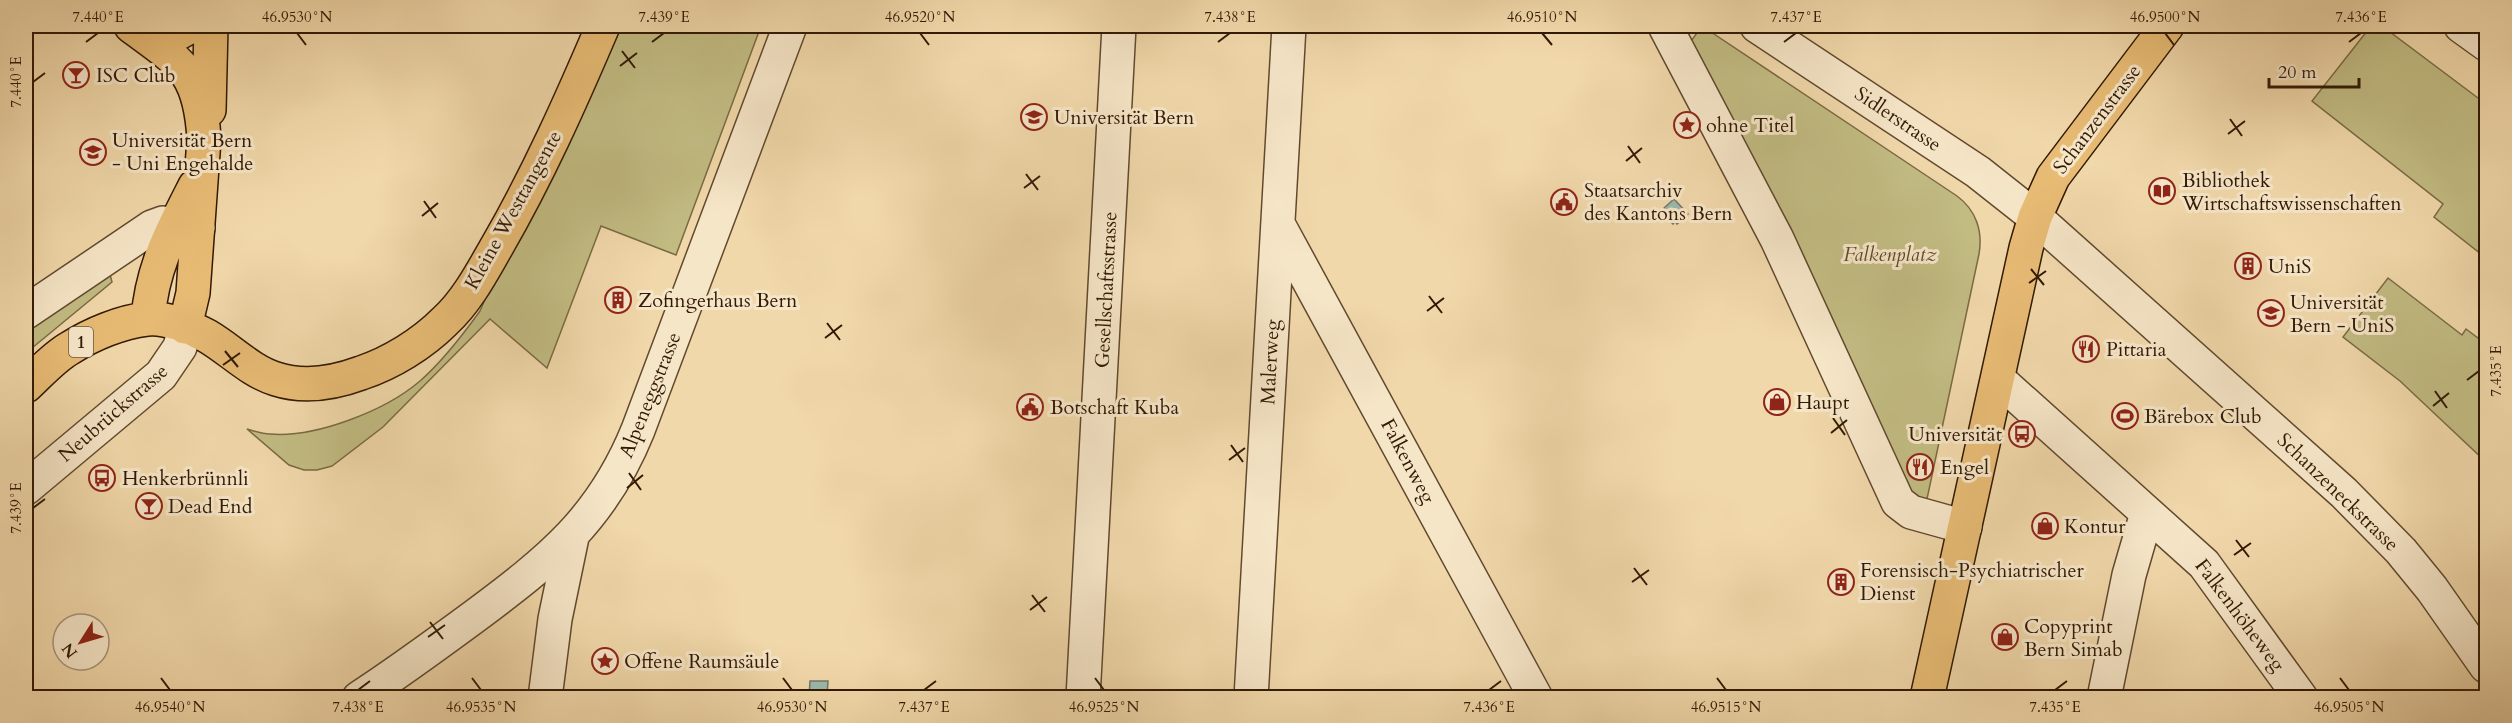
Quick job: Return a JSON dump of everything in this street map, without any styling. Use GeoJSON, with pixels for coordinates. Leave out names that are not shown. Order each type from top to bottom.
{"type":"FeatureCollection","features":[{"type":"Feature","properties":{"kind":"main road"},"geometry":{"type":"LineString","coordinates":[[131,26],[176,58],[188,71],[203,117],[204,139]]}},
{"type":"Feature","properties":{"kind":"main road"},"geometry":{"type":"LineString","coordinates":[[157,45],[191,26]]}},
{"type":"Feature","properties":{"kind":"main road"},"geometry":{"type":"LineString","coordinates":[[148,318],[155,273],[186,226],[201,174],[209,114],[211,26]]}},
{"type":"Feature","properties":{"kind":"main road","name":"Kleine Westtangente"},"geometry":{"type":"LineString","coordinates":[[185,327],[207,336],[256,370],[277,379],[298,383],[322,383],[370,370],[428,336],[447,320],[460,303],[503,235],[559,127],[603,26]]}},
{"type":"Feature","properties":{"kind":"main road","name":"Schanzenstrasse"},"geometry":{"type":"LineString","coordinates":[[2035,217],[2053,177],[2167,26]]}},
{"type":"Feature","properties":{"kind":"main road"},"geometry":{"type":"LineString","coordinates":[[1927,698],[2035,217]]}},
{"type":"Feature","properties":{"kind":"main road"},"geometry":{"type":"LineString","coordinates":[[185,327],[193,293],[186,226]]}},
{"type":"Feature","properties":{"kind":"main road","name":"1"},"geometry":{"type":"LineString","coordinates":[[26,386],[69,349],[106,330],[148,318],[185,327]]}},
{"type":"Feature","properties":{"kind":"street","name":"Alpeneggstrasse"},"geometry":{"type":"LineString","coordinates":[[358,698],[408,666],[528,577],[572,537],[603,497],[632,443],[790,26]]}},
{"type":"Feature","properties":{"kind":"street","name":"Gesellschaftsstrasse"},"geometry":{"type":"LineString","coordinates":[[1083,698],[1119,26]]}},
{"type":"Feature","properties":{"kind":"street","name":"Malerweg"},"geometry":{"type":"LineString","coordinates":[[1251,698],[1289,26]]}},
{"type":"Feature","properties":{"kind":"street"},"geometry":{"type":"LineString","coordinates":[[1665,26],[1777,239],[1898,502],[1911,512],[1965,527]]}},
{"type":"Feature","properties":{"kind":"street","name":"Sidlerstrasse"},"geometry":{"type":"LineString","coordinates":[[1757,26],[1987,178],[2035,217]]}},
{"type":"Feature","properties":{"kind":"street"},"geometry":{"type":"LineString","coordinates":[[2461,26],[2487,44]]}},
{"type":"Feature","properties":{"kind":"street","name":"Schanzeneckstrasse"},"geometry":{"type":"LineString","coordinates":[[2035,217],[2344,493],[2401,551],[2432,589],[2487,666]]}},
{"type":"Feature","properties":{"kind":"street"},"geometry":{"type":"LineString","coordinates":[[26,312],[152,227],[162,223],[186,226]]}},
{"type":"Feature","properties":{"kind":"street","name":"Falkenweg"},"geometry":{"type":"LineString","coordinates":[[1278,225],[1536,698]]}},
{"type":"Feature","properties":{"kind":"street","name":"Neubrückstrasse"},"geometry":{"type":"LineString","coordinates":[[26,488],[161,375],[180,347],[185,327]]}},
{"type":"Feature","properties":{"kind":"street","name":"Falkenhöheweg"},"geometry":{"type":"LineString","coordinates":[[1998,379],[2211,572],[2301,698]]}},
{"type":"Feature","properties":{"kind":"street"},"geometry":{"type":"LineString","coordinates":[[2104,698],[2129,574],[2147,513]]}},
{"type":"Feature","properties":{"kind":"street"},"geometry":{"type":"LineString","coordinates":[[545,698],[555,619],[572,537]]}},
{"type":"Feature","properties":{"kind":"green space"},"geometry":{"type":"Polygon","coordinates":[[[603,26],[761,26],[676,255],[601,226],[547,368],[490,319],[383,427],[332,466],[317,470],[304,470],[289,465],[247,429],[270,434],[308,432],[349,420],[388,403],[428,373],[452,348],[480,311],[603,26]]]}},
{"type":"Feature","properties":{"kind":"green space","name":"Falkenplatz"},"geometry":{"type":"Polygon","coordinates":[[[1702,26],[1957,196],[1969,208],[1977,222],[1980,237],[1979,254],[1927,499],[1910,496],[1686,48],[1702,26]]]}},
{"type":"Feature","properties":{"kind":"green space"},"geometry":{"type":"Polygon","coordinates":[[[2371,26],[2382,26],[2486,104],[2486,258],[2434,217],[2443,204],[2312,101],[2371,26]]]}},
{"type":"Feature","properties":{"kind":"green space"},"geometry":{"type":"Polygon","coordinates":[[[109,271],[112,282],[26,353],[26,328],[109,271]]]}},
{"type":"Feature","properties":{"kind":"green space"},"geometry":{"type":"Polygon","coordinates":[[[2388,278],[2462,335],[2466,329],[2478,338],[2486,326],[2486,462],[2400,381],[2343,337],[2388,278]]]}},
{"type":"Feature","properties":{"kind":"shaded area"},"geometry":{"type":"Polygon","coordinates":[[[1674,199],[1688,214],[1677,224],[1664,208],[1674,199]]]}},
{"type":"Feature","properties":{"kind":"shaded area"},"geometry":{"type":"Polygon","coordinates":[[[810,681],[828,681],[827,697],[809,697],[810,681]]]}},
{"type":"Feature","properties":{"kind":"place","name":"ISC Club"},"geometry":{"type":"Point","coordinates":[76,75]}},
{"type":"Feature","properties":{"kind":"place","name":"Universität Bern"},"geometry":{"type":"Point","coordinates":[1034,117]}},
{"type":"Feature","properties":{"kind":"place","name":"ohne Titel"},"geometry":{"type":"Point","coordinates":[1687,125]}},
{"type":"Feature","properties":{"kind":"place","name":"Universität Bern - Uni Engehalde"},"geometry":{"type":"Point","coordinates":[93,152]}},
{"type":"Feature","properties":{"kind":"place","name":"Bibliothek Wirtschaftswissenschaften"},"geometry":{"type":"Point","coordinates":[2162,191]}},
{"type":"Feature","properties":{"kind":"place","name":"Staatsarchiv des Kantons Bern"},"geometry":{"type":"Point","coordinates":[1564,202]}},
{"type":"Feature","properties":{"kind":"place","name":"UniS"},"geometry":{"type":"Point","coordinates":[2248,266]}},
{"type":"Feature","properties":{"kind":"place","name":"Zofingerhaus Bern"},"geometry":{"type":"Point","coordinates":[618,300]}},
{"type":"Feature","properties":{"kind":"place","name":"Universität Bern - UniS"},"geometry":{"type":"Point","coordinates":[2271,313]}},
{"type":"Feature","properties":{"kind":"place","name":"Pittaria"},"geometry":{"type":"Point","coordinates":[2086,349]}},
{"type":"Feature","properties":{"kind":"place","name":"Haupt"},"geometry":{"type":"Point","coordinates":[1777,402]}},
{"type":"Feature","properties":{"kind":"place","name":"Botschaft Kuba"},"geometry":{"type":"Point","coordinates":[1030,407]}},
{"type":"Feature","properties":{"kind":"place","name":"Bärebox Club"},"geometry":{"type":"Point","coordinates":[2125,416]}},
{"type":"Feature","properties":{"kind":"place","name":"Universität"},"geometry":{"type":"Point","coordinates":[2022,434]}},
{"type":"Feature","properties":{"kind":"place","name":"Engel"},"geometry":{"type":"Point","coordinates":[1920,467]}},
{"type":"Feature","properties":{"kind":"place","name":"Henkerbrünnli"},"geometry":{"type":"Point","coordinates":[102,478]}},
{"type":"Feature","properties":{"kind":"place","name":"Dead End"},"geometry":{"type":"Point","coordinates":[149,506]}},
{"type":"Feature","properties":{"kind":"place","name":"Kontur"},"geometry":{"type":"Point","coordinates":[2045,526]}},
{"type":"Feature","properties":{"kind":"place","name":"Forensisch-Psychiatrischer Dienst"},"geometry":{"type":"Point","coordinates":[1841,582]}},
{"type":"Feature","properties":{"kind":"place","name":"Copyprint Bern Simab"},"geometry":{"type":"Point","coordinates":[2005,637]}},
{"type":"Feature","properties":{"kind":"place","name":"Offene Raumsäule"},"geometry":{"type":"Point","coordinates":[605,661]}}]}
